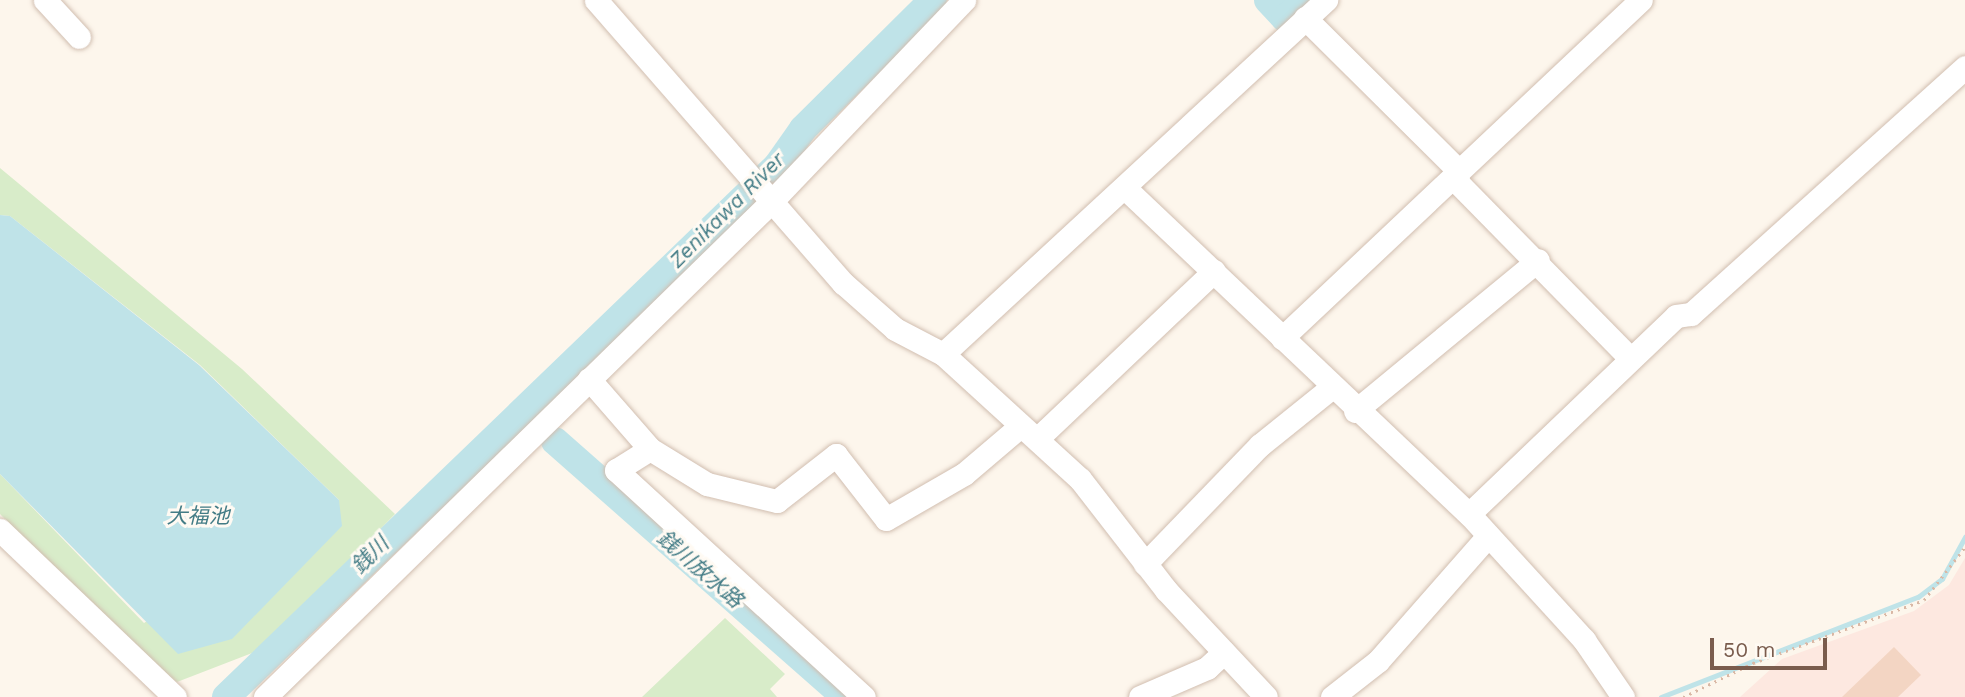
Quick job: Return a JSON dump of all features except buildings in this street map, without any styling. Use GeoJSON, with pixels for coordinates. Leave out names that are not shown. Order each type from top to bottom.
{"type":"FeatureCollection","features":[{"type":"Feature","properties":{"kind":"street"},"geometry":{"type":"LineString","coordinates":[[45,0],[79,37]]}},
{"type":"Feature","properties":{"kind":"street"},"geometry":{"type":"LineString","coordinates":[[596,0],[760,192],[895,329],[943,354],[1080,479],[1145,564],[1266,697]]}},
{"type":"Feature","properties":{"kind":"street"},"geometry":{"type":"LineString","coordinates":[[265,697],[589,379],[760,192],[964,0]]}},
{"type":"Feature","properties":{"kind":"street"},"geometry":{"type":"LineString","coordinates":[[943,354],[1326,0]]}},
{"type":"Feature","properties":{"kind":"street"},"geometry":{"type":"LineString","coordinates":[[1282,338],[1457,169],[1641,0]]}},
{"type":"Feature","properties":{"kind":"street"},"geometry":{"type":"LineString","coordinates":[[1305,18],[1457,169],[1458,183],[1538,260],[1630,358]]}},
{"type":"Feature","properties":{"kind":"street"},"geometry":{"type":"LineString","coordinates":[[1469,514],[1676,316],[1701,305],[1965,67]]}},
{"type":"Feature","properties":{"kind":"street"},"geometry":{"type":"LineString","coordinates":[[1125,188],[1214,271],[1355,411],[1469,514],[1584,640],[1623,697]]}},
{"type":"Feature","properties":{"kind":"street"},"geometry":{"type":"LineString","coordinates":[[1355,411],[1538,260]]}},
{"type":"Feature","properties":{"kind":"street"},"geometry":{"type":"LineString","coordinates":[[589,379],[650,449],[707,484],[778,501],[836,455],[886,519],[1028,434],[1214,271]]}},
{"type":"Feature","properties":{"kind":"street"},"geometry":{"type":"LineString","coordinates":[[1145,564],[1260,444],[1331,388]]}},
{"type":"Feature","properties":{"kind":"street"},"geometry":{"type":"LineString","coordinates":[[650,449],[616,470],[864,697]]}},
{"type":"Feature","properties":{"kind":"street"},"geometry":{"type":"LineString","coordinates":[[0,530],[175,697]]}},
{"type":"Feature","properties":{"kind":"street"},"geometry":{"type":"LineString","coordinates":[[1332,697],[1378,661],[1488,536]]}},
{"type":"Feature","properties":{"kind":"street"},"geometry":{"type":"LineString","coordinates":[[1140,697],[1206,668],[1224,652]]}},
{"type":"Feature","properties":{"kind":"path"},"geometry":{"type":"LineString","coordinates":[[1683,697],[1754,663],[1924,600],[1965,547]]}},
{"type":"Feature","properties":{"kind":"shaded area"},"geometry":{"type":"Polygon","coordinates":[[[1965,558],[1965,697],[1740,697],[1782,659],[1914,611],[1949,585],[1965,558]]]}},
{"type":"Feature","properties":{"kind":"green space"},"geometry":{"type":"Polygon","coordinates":[[[0,168],[242,369],[395,514],[265,648],[177,682],[128,646],[0,514],[0,474],[144,623],[339,500],[200,365],[10,216],[0,215],[0,168]]]}},
{"type":"Feature","properties":{"kind":"green space"},"geometry":{"type":"Polygon","coordinates":[[[725,618],[785,674],[770,689],[777,697],[642,697],[725,618]]]}},
{"type":"Feature","properties":{"kind":"water","name":"大福池"},"geometry":{"type":"Polygon","coordinates":[[[0,215],[10,216],[199,365],[339,500],[342,526],[232,639],[178,654],[0,474],[0,215]]]}},
{"type":"Feature","properties":{"kind":"waterway","name":"Zenikawa River"},"geometry":{"type":"LineString","coordinates":[[226,697],[777,166],[803,129],[933,0]]}},
{"type":"Feature","properties":{"kind":"waterway","name":"Zenikawa River"},"geometry":{"type":"LineString","coordinates":[[1268,0],[1285,18],[1310,0]]}},
{"type":"Feature","properties":{"kind":"waterway","name":"銭川放水路"},"geometry":{"type":"LineString","coordinates":[[555,441],[845,697]]}},
{"type":"Feature","properties":{"kind":"waterway"},"geometry":{"type":"LineString","coordinates":[[1661,697],[1918,597],[1942,579],[1965,537]]}},
{"type":"Feature","properties":{"kind":"water label","name":"銭川"},"geometry":{"type":"Point","coordinates":[370,555]}}]}
